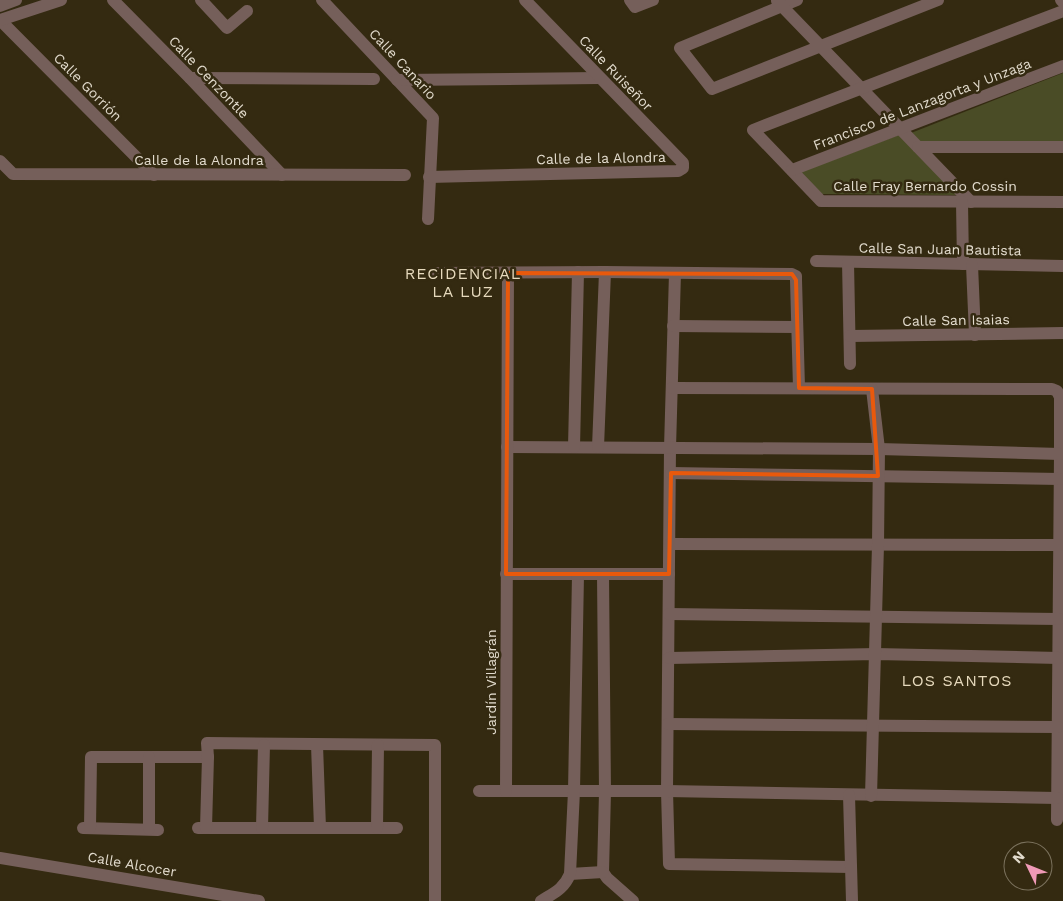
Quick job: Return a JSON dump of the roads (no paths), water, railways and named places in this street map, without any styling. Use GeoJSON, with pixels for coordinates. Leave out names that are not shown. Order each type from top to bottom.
{"type":"FeatureCollection","features":[{"type":"Feature","properties":{"kind":"street"},"geometry":{"type":"LineString","coordinates":[[0,20],[61,0]]}},
{"type":"Feature","properties":{"kind":"street","name":"Calle Cenzontle"},"geometry":{"type":"LineString","coordinates":[[113,0],[282,175]]}},
{"type":"Feature","properties":{"kind":"street"},"geometry":{"type":"LineString","coordinates":[[201,0],[227,28],[247,11]]}},
{"type":"Feature","properties":{"kind":"street","name":"Calle Canario"},"geometry":{"type":"LineString","coordinates":[[322,0],[433,118],[428,219]]}},
{"type":"Feature","properties":{"kind":"street","name":"Calle Ruiseñor"},"geometry":{"type":"LineString","coordinates":[[525,0],[683,163],[683,168]]}},
{"type":"Feature","properties":{"kind":"street"},"geometry":{"type":"LineString","coordinates":[[630,0],[636,7],[652,0]]}},
{"type":"Feature","properties":{"kind":"street"},"geometry":{"type":"LineString","coordinates":[[797,0],[779,3],[680,48],[712,89],[938,0]]}},
{"type":"Feature","properties":{"kind":"street"},"geometry":{"type":"LineString","coordinates":[[779,3],[918,147],[967,202],[968,265],[975,335]]}},
{"type":"Feature","properties":{"kind":"street"},"geometry":{"type":"LineString","coordinates":[[862,89],[1063,11]]}},
{"type":"Feature","properties":{"kind":"street","name":"Calle Gorrión"},"geometry":{"type":"LineString","coordinates":[[0,20],[154,175]]}},
{"type":"Feature","properties":{"kind":"street","name":"Francisco de Lanzagorta y Unzaga"},"geometry":{"type":"LineString","coordinates":[[792,170],[1063,66]]}},
{"type":"Feature","properties":{"kind":"street"},"geometry":{"type":"LineString","coordinates":[[190,78],[374,78]]}},
{"type":"Feature","properties":{"kind":"street"},"geometry":{"type":"LineString","coordinates":[[397,80],[599,78]]}},
{"type":"Feature","properties":{"kind":"street","name":"Calle Fray Bernardo Cossin"},"geometry":{"type":"LineString","coordinates":[[862,89],[753,130],[821,201],[1063,202]]}},
{"type":"Feature","properties":{"kind":"street"},"geometry":{"type":"LineString","coordinates":[[918,147],[1063,148]]}},
{"type":"Feature","properties":{"kind":"street","name":"Calle de la Alondra"},"geometry":{"type":"LineString","coordinates":[[0,160],[13,174],[404,175]]}},
{"type":"Feature","properties":{"kind":"street","name":"Calle de la Alondra"},"geometry":{"type":"LineString","coordinates":[[429,176],[678,171],[683,168]]}},
{"type":"Feature","properties":{"kind":"street","name":"Calle San Juan Bautista"},"geometry":{"type":"LineString","coordinates":[[816,262],[1063,266]]}},
{"type":"Feature","properties":{"kind":"street"},"geometry":{"type":"LineString","coordinates":[[848,262],[850,364]]}},
{"type":"Feature","properties":{"kind":"street"},"geometry":{"type":"LineString","coordinates":[[574,447],[578,272]]}},
{"type":"Feature","properties":{"kind":"street"},"geometry":{"type":"LineString","coordinates":[[598,447],[605,272]]}},
{"type":"Feature","properties":{"kind":"street"},"geometry":{"type":"LineString","coordinates":[[437,273],[792,274],[796,276],[799,388]]}},
{"type":"Feature","properties":{"kind":"street","name":"Jardín Villagrán"},"geometry":{"type":"LineString","coordinates":[[506,791],[508,273]]}},
{"type":"Feature","properties":{"kind":"street"},"geometry":{"type":"LineString","coordinates":[[675,273],[670,448],[667,791],[669,864],[851,867]]}},
{"type":"Feature","properties":{"kind":"street"},"geometry":{"type":"LineString","coordinates":[[673,326],[797,327]]}},
{"type":"Feature","properties":{"kind":"street","name":"Calle San Isaias"},"geometry":{"type":"LineString","coordinates":[[850,336],[1063,333]]}},
{"type":"Feature","properties":{"kind":"street"},"geometry":{"type":"LineString","coordinates":[[672,388],[1052,389],[1057,391],[1060,397],[1057,820]]}},
{"type":"Feature","properties":{"kind":"street"},"geometry":{"type":"LineString","coordinates":[[871,796],[876,654],[879,449],[872,389]]}},
{"type":"Feature","properties":{"kind":"street"},"geometry":{"type":"LineString","coordinates":[[507,447],[879,449],[1060,454]]}},
{"type":"Feature","properties":{"kind":"street"},"geometry":{"type":"LineString","coordinates":[[671,473],[1060,479]]}},
{"type":"Feature","properties":{"kind":"street"},"geometry":{"type":"LineString","coordinates":[[670,544],[1060,545]]}},
{"type":"Feature","properties":{"kind":"street"},"geometry":{"type":"LineString","coordinates":[[506,574],[670,574]]}},
{"type":"Feature","properties":{"kind":"street"},"geometry":{"type":"LineString","coordinates":[[541,901],[562,889],[570,874],[574,791],[578,575]]}},
{"type":"Feature","properties":{"kind":"street"},"geometry":{"type":"LineString","coordinates":[[603,575],[605,792],[603,872],[612,883],[634,901]]}},
{"type":"Feature","properties":{"kind":"street"},"geometry":{"type":"LineString","coordinates":[[669,614],[1059,619]]}},
{"type":"Feature","properties":{"kind":"street"},"geometry":{"type":"LineString","coordinates":[[669,658],[876,654],[1059,658]]}},
{"type":"Feature","properties":{"kind":"street"},"geometry":{"type":"LineString","coordinates":[[668,724],[1058,727]]}},
{"type":"Feature","properties":{"kind":"street"},"geometry":{"type":"LineString","coordinates":[[397,828],[202,828],[208,758],[207,743],[435,745],[435,901]]}},
{"type":"Feature","properties":{"kind":"street"},"geometry":{"type":"LineString","coordinates":[[262,828],[264,745]]}},
{"type":"Feature","properties":{"kind":"street"},"geometry":{"type":"LineString","coordinates":[[317,745],[320,828]]}},
{"type":"Feature","properties":{"kind":"street"},"geometry":{"type":"LineString","coordinates":[[377,828],[378,745]]}},
{"type":"Feature","properties":{"kind":"street"},"geometry":{"type":"LineString","coordinates":[[149,757],[154,829],[86,828],[91,757],[149,757],[208,758]]}},
{"type":"Feature","properties":{"kind":"street"},"geometry":{"type":"LineString","coordinates":[[479,791],[667,791],[1057,798]]}},
{"type":"Feature","properties":{"kind":"street"},"geometry":{"type":"LineString","coordinates":[[849,795],[852,901]]}},
{"type":"Feature","properties":{"kind":"street","name":"Calle Alcocer"},"geometry":{"type":"LineString","coordinates":[[0,858],[259,901]]}},
{"type":"Feature","properties":{"kind":"street"},"geometry":{"type":"LineString","coordinates":[[570,874],[603,872]]}},
{"type":"Feature","properties":{"kind":"district","name":"RECIDENCIAL LA LUZ"},"geometry":{"type":"Point","coordinates":[463,282]}},
{"type":"Feature","properties":{"kind":"district","name":"LOS SANTOS"},"geometry":{"type":"Point","coordinates":[957,680]}}]}
